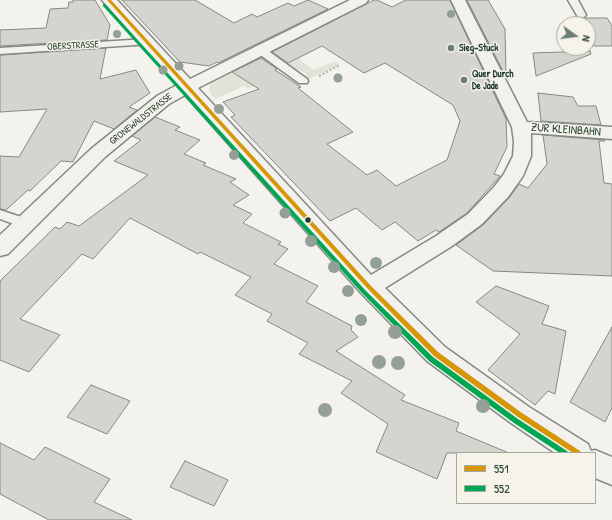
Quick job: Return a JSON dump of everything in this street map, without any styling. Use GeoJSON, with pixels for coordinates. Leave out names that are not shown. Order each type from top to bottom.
{"type":"FeatureCollection","features":[{"type":"Feature","properties":{"kind":"street"},"geometry":{"type":"LineString","coordinates":[[109,0],[369,286],[436,354],[520,415],[576,452]]}},
{"type":"Feature","properties":{"kind":"street","name":"GRONEWALDSTRASSE"},"geometry":{"type":"LineString","coordinates":[[0,248],[98,153],[163,100],[186,86],[361,0]]}},
{"type":"Feature","properties":{"kind":"street"},"geometry":{"type":"LineString","coordinates":[[369,286],[444,241],[475,219],[490,205],[513,176],[522,156],[523,142],[520,127],[458,0]]}},
{"type":"Feature","properties":{"kind":"street","name":"ZUR KLEINBAHN"},"geometry":{"type":"LineString","coordinates":[[520,127],[612,133]]}},
{"type":"Feature","properties":{"kind":"street"},"geometry":{"type":"LineString","coordinates":[[596,464],[612,472]]}},
{"type":"Feature","properties":{"kind":"lane"},"geometry":{"type":"LineString","coordinates":[[573,0],[582,16]]}},
{"type":"Feature","properties":{"kind":"lane","name":"OBERSTRASSE"},"geometry":{"type":"LineString","coordinates":[[0,51],[146,42]]}},
{"type":"Feature","properties":{"kind":"lane"},"geometry":{"type":"LineString","coordinates":[[260,49],[303,81]]}},
{"type":"Feature","properties":{"kind":"lane"},"geometry":{"type":"LineString","coordinates":[[0,214],[25,223]]}},
{"type":"Feature","properties":{"kind":"path"},"geometry":{"type":"LineString","coordinates":[[303,81],[307,81],[340,66]]}},
{"type":"Feature","properties":{"kind":"shaded area"},"geometry":{"type":"Polygon","coordinates":[[[281,46],[314,70],[335,61],[340,65],[306,80],[306,73],[289,67],[268,51],[281,46]]]}},
{"type":"Feature","properties":{"kind":"shaded area"},"geometry":{"type":"Polygon","coordinates":[[[231,72],[254,86],[248,89],[244,86],[215,99],[209,91],[210,84],[214,80],[231,72]]]}},
{"type":"Feature","properties":{"kind":"building"},"geometry":{"type":"Polygon","coordinates":[[[73,0],[95,0],[110,25],[107,40],[0,46],[0,30],[46,28],[50,9],[68,8],[69,2],[73,2],[73,0]]]}},
{"type":"Feature","properties":{"kind":"building"},"geometry":{"type":"Polygon","coordinates":[[[122,0],[195,0],[234,23],[252,14],[257,17],[288,3],[294,6],[308,0],[328,9],[209,66],[180,62],[122,0]]]}},
{"type":"Feature","properties":{"kind":"building"},"geometry":{"type":"Polygon","coordinates":[[[374,0],[392,7],[406,0],[450,0],[506,119],[507,147],[494,174],[500,176],[467,213],[439,232],[436,230],[418,241],[395,222],[382,230],[356,208],[330,221],[231,117],[235,115],[223,102],[259,89],[232,72],[261,58],[277,69],[275,70],[301,87],[298,88],[353,132],[327,144],[367,175],[377,170],[396,186],[447,160],[460,121],[453,105],[385,63],[364,73],[322,46],[288,63],[272,52],[374,0]]]}},
{"type":"Feature","properties":{"kind":"building"},"geometry":{"type":"Polygon","coordinates":[[[467,0],[488,0],[505,29],[506,77],[467,0]]]}},
{"type":"Feature","properties":{"kind":"building"},"geometry":{"type":"Polygon","coordinates":[[[596,18],[607,18],[612,26],[612,46],[596,46],[596,18]]]}},
{"type":"Feature","properties":{"kind":"building"},"geometry":{"type":"Polygon","coordinates":[[[106,48],[100,79],[136,70],[150,93],[129,107],[137,110],[114,129],[94,121],[73,162],[61,161],[30,191],[28,190],[6,210],[0,209],[0,156],[19,157],[47,109],[0,112],[0,55],[106,48]]]}},
{"type":"Feature","properties":{"kind":"building"},"geometry":{"type":"Polygon","coordinates":[[[556,52],[556,56],[586,56],[536,76],[533,53],[556,52]]]}},
{"type":"Feature","properties":{"kind":"building"},"geometry":{"type":"Polygon","coordinates":[[[538,93],[573,97],[578,106],[596,106],[601,125],[541,121],[538,93]]]}},
{"type":"Feature","properties":{"kind":"building"},"geometry":{"type":"Polygon","coordinates":[[[155,117],[180,127],[175,130],[200,140],[184,154],[206,163],[203,165],[236,179],[230,182],[249,195],[233,205],[252,214],[243,223],[281,242],[278,244],[288,249],[274,264],[318,286],[306,302],[352,326],[351,330],[358,337],[336,351],[405,395],[401,400],[459,423],[456,431],[507,452],[447,453],[437,479],[376,452],[388,424],[341,393],[352,381],[299,354],[308,343],[267,321],[272,314],[235,295],[251,277],[200,252],[198,254],[130,218],[93,259],[82,254],[20,319],[60,335],[29,372],[0,360],[0,281],[55,227],[60,229],[67,222],[79,226],[148,175],[114,161],[141,140],[132,136],[155,117]]]}},
{"type":"Feature","properties":{"kind":"building"},"geometry":{"type":"Polygon","coordinates":[[[543,135],[605,141],[599,141],[604,183],[612,184],[612,276],[493,271],[456,245],[483,225],[509,198],[519,184],[528,188],[547,164],[543,135]]]}},
{"type":"Feature","properties":{"kind":"building"},"geometry":{"type":"Polygon","coordinates":[[[496,286],[549,306],[542,324],[566,331],[555,394],[548,391],[535,405],[488,370],[520,334],[476,302],[496,286]]]}},
{"type":"Feature","properties":{"kind":"building"},"geometry":{"type":"Polygon","coordinates":[[[612,327],[612,408],[605,422],[570,402],[612,327]]]}},
{"type":"Feature","properties":{"kind":"building"},"geometry":{"type":"Polygon","coordinates":[[[91,385],[130,401],[107,434],[67,417],[91,385]]]}},
{"type":"Feature","properties":{"kind":"building"},"geometry":{"type":"Polygon","coordinates":[[[0,443],[34,460],[45,447],[110,479],[94,502],[132,520],[49,520],[0,494],[0,443]]]}},
{"type":"Feature","properties":{"kind":"building"},"geometry":{"type":"Polygon","coordinates":[[[185,461],[228,480],[214,506],[170,487],[185,461]]]}},
{"type":"Feature","properties":{"kind":"transit line","name":"551"},"geometry":{"type":"LineString","coordinates":[[109,0],[369,287],[436,354],[520,415],[576,452]]}},
{"type":"Feature","properties":{"kind":"transit line","name":"552"},"geometry":{"type":"LineString","coordinates":[[104,5],[364,292],[431,359],[516,421],[563,452]]}},
{"type":"Feature","properties":{"kind":"place","name":"Sieg-Stuck"},"geometry":{"type":"Point","coordinates":[451,48]}},
{"type":"Feature","properties":{"kind":"place","name":"Quer Durch De Jade"},"geometry":{"type":"Point","coordinates":[464,80]}}]}
